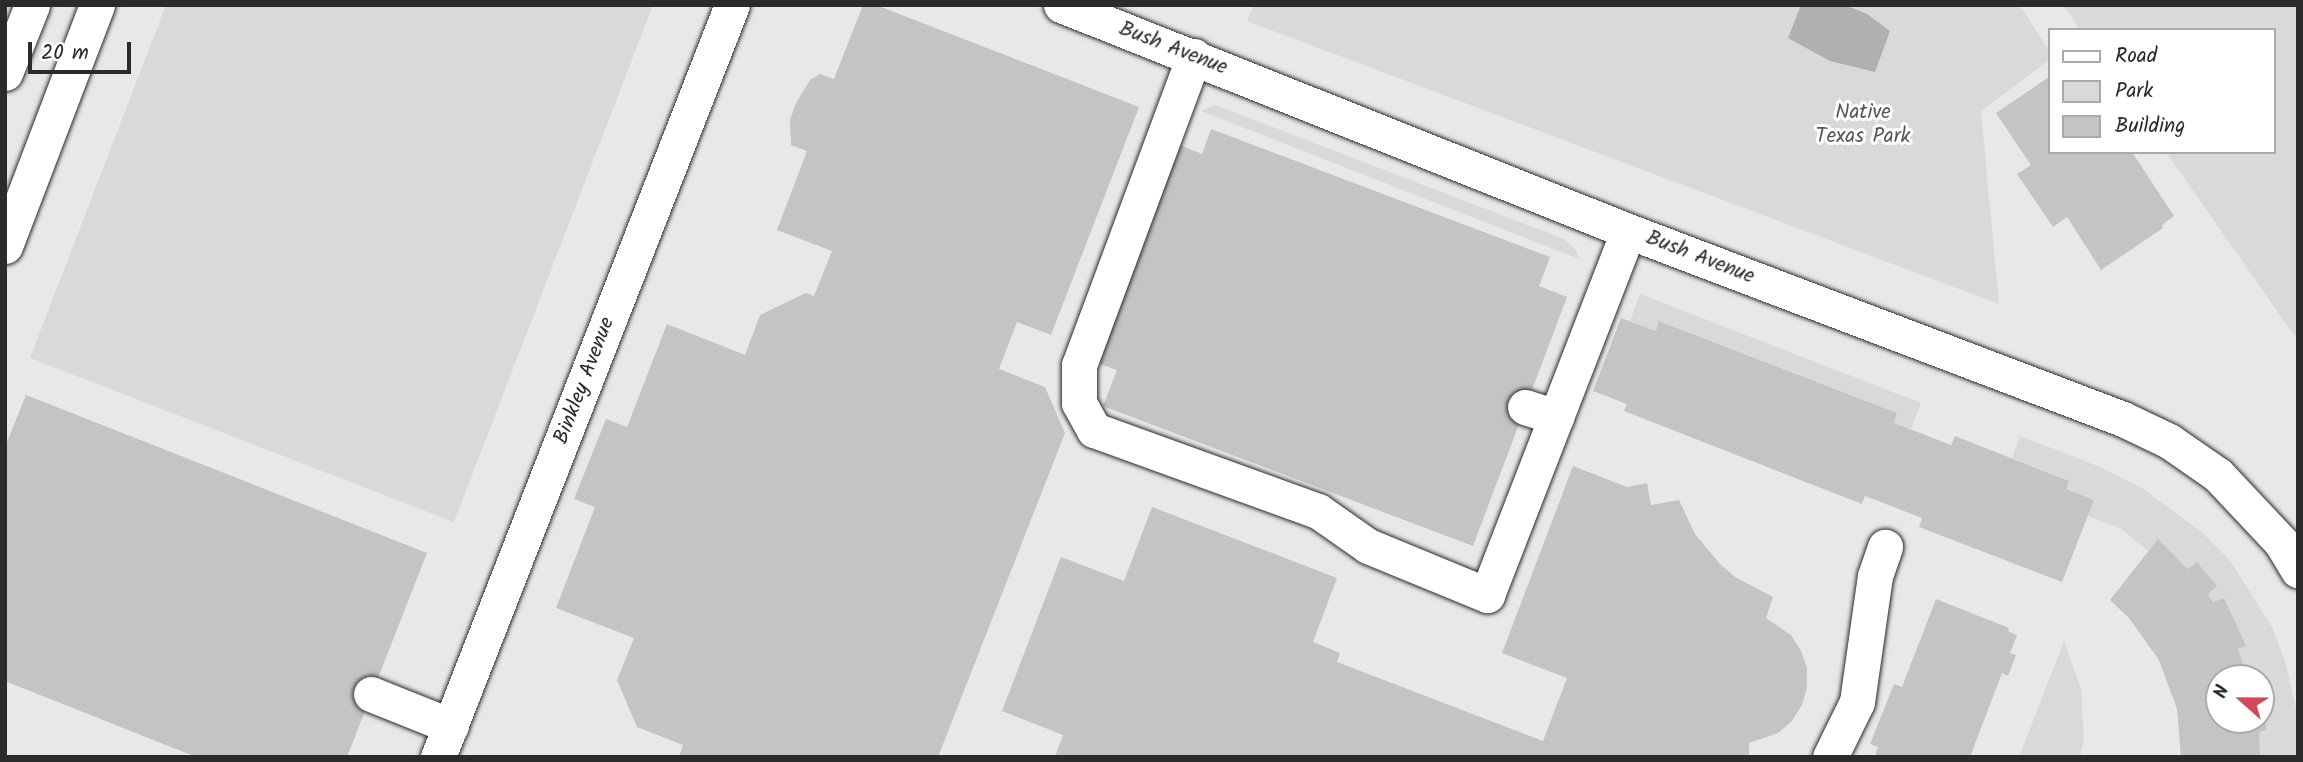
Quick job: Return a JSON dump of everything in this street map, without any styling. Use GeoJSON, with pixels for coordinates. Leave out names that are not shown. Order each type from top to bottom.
{"type":"FeatureCollection","features":[{"type":"Feature","properties":{"kind":"street"},"geometry":{"type":"LineString","coordinates":[[5,73],[32,5]]}},
{"type":"Feature","properties":{"kind":"street"},"geometry":{"type":"LineString","coordinates":[[5,246],[97,5]]}},
{"type":"Feature","properties":{"kind":"street","name":"Binkley Avenue"},"geometry":{"type":"LineString","coordinates":[[449,729],[732,5]]}},
{"type":"Feature","properties":{"kind":"street","name":"Bush Avenue"},"geometry":{"type":"LineString","coordinates":[[1084,9],[1628,231],[2123,419],[2169,441],[2218,475],[2253,509],[2281,542],[2298,570]]}},
{"type":"Feature","properties":{"kind":"street"},"geometry":{"type":"LineString","coordinates":[[1194,56],[1079,365],[1079,403],[1094,430],[1318,511],[1368,547],[1487,595],[1541,412],[1628,231]]}},
{"type":"Feature","properties":{"kind":"street"},"geometry":{"type":"LineString","coordinates":[[1830,757],[1857,702],[1875,576],[1885,547]]}},
{"type":"Feature","properties":{"kind":"street"},"geometry":{"type":"LineString","coordinates":[[376,683],[449,729]]}},
{"type":"Feature","properties":{"kind":"shaded area"},"geometry":{"type":"Polygon","coordinates":[[[5,5],[2298,5],[2298,757],[5,757],[5,5]]]}},
{"type":"Feature","properties":{"kind":"shaded area"},"geometry":{"type":"Polygon","coordinates":[[[1801,5],[1845,5],[1867,14],[1890,31],[1875,72],[1830,61],[1788,38],[1801,5]]]}},
{"type":"Feature","properties":{"kind":"green space"},"geometry":{"type":"Polygon","coordinates":[[[166,5],[653,5],[454,522],[30,358],[166,5]]]}},
{"type":"Feature","properties":{"kind":"green space","name":"Native Texas Park"},"geometry":{"type":"Polygon","coordinates":[[[1254,5],[2020,5],[2048,49],[2048,61],[1981,111],[1999,304],[1247,21],[1254,5]]]}},
{"type":"Feature","properties":{"kind":"green space"},"geometry":{"type":"Polygon","coordinates":[[[2063,5],[2298,5],[2298,341],[2167,154],[2275,154],[2275,28],[2079,28],[2063,5]]]}},
{"type":"Feature","properties":{"kind":"green space"},"geometry":{"type":"Polygon","coordinates":[[[1215,105],[1564,239],[1576,251],[1579,259],[1201,111],[1215,105]]]}},
{"type":"Feature","properties":{"kind":"green space"},"geometry":{"type":"Polygon","coordinates":[[[1640,294],[1921,403],[1911,429],[1894,423],[1897,413],[1660,321],[1656,331],[1630,321],[1640,294]]]}},
{"type":"Feature","properties":{"kind":"green space"},"geometry":{"type":"Polygon","coordinates":[[[2020,436],[2098,466],[2142,488],[2204,534],[2231,562],[2272,627],[2286,664],[2298,718],[2298,757],[2260,757],[2259,734],[2275,734],[2275,664],[2243,664],[2238,649],[2245,646],[2224,598],[2213,602],[2208,594],[2217,586],[2197,562],[2188,569],[2158,540],[2148,551],[2120,528],[2088,516],[2066,489],[2069,481],[2012,458],[2020,436]]]}},
{"type":"Feature","properties":{"kind":"green space"},"geometry":{"type":"Polygon","coordinates":[[[2064,641],[2081,689],[2084,739],[2080,757],[2019,757],[2064,641]]]}},
{"type":"Feature","properties":{"kind":"building"},"geometry":{"type":"Polygon","coordinates":[[[863,5],[876,5],[1139,107],[1051,335],[1017,322],[999,369],[1045,387],[1065,433],[938,757],[679,757],[683,745],[637,727],[617,680],[634,638],[556,608],[595,507],[574,499],[606,419],[627,427],[667,324],[745,355],[760,315],[806,293],[814,296],[832,251],[777,230],[807,151],[791,145],[790,120],[796,103],[810,80],[820,74],[834,79],[863,5]]]}},
{"type":"Feature","properties":{"kind":"building"},"geometry":{"type":"Polygon","coordinates":[[[2048,78],[2048,154],[2133,154],[2174,216],[2162,225],[2163,228],[2101,270],[2067,217],[2053,227],[2017,174],[2031,165],[1996,113],[2048,78]]]}},
{"type":"Feature","properties":{"kind":"building"},"geometry":{"type":"Polygon","coordinates":[[[1211,129],[1550,257],[1539,286],[1567,297],[1473,546],[1103,406],[1117,370],[1094,362],[1177,144],[1202,154],[1211,129]]]}},
{"type":"Feature","properties":{"kind":"building"},"geometry":{"type":"Polygon","coordinates":[[[1621,318],[1656,331],[1659,321],[1897,413],[1894,423],[1951,445],[1955,436],[2069,481],[2066,489],[2094,500],[2062,582],[1919,527],[1922,518],[1899,509],[1865,496],[1862,504],[1624,411],[1627,404],[1593,391],[1621,318]]]}},
{"type":"Feature","properties":{"kind":"building"},"geometry":{"type":"Polygon","coordinates":[[[26,395],[427,553],[347,757],[196,757],[5,681],[5,447],[26,395]]]}},
{"type":"Feature","properties":{"kind":"building"},"geometry":{"type":"Polygon","coordinates":[[[1573,466],[1627,487],[1647,483],[1651,505],[1679,500],[1695,534],[1719,563],[1735,577],[1773,597],[1766,618],[1791,635],[1801,651],[1807,668],[1807,687],[1802,705],[1792,721],[1778,733],[1749,743],[1749,757],[1055,757],[1063,735],[1002,711],[1061,557],[1124,581],[1152,507],[1337,578],[1313,642],[1340,653],[1337,662],[1543,741],[1567,678],[1502,653],[1573,466]]]}},
{"type":"Feature","properties":{"kind":"building"},"geometry":{"type":"Polygon","coordinates":[[[2158,539],[2188,569],[2197,562],[2217,586],[2208,594],[2213,602],[2224,598],[2246,646],[2238,649],[2243,664],[2205,664],[2205,734],[2259,734],[2260,757],[2181,757],[2177,709],[2159,660],[2129,618],[2110,600],[2158,539]]]}},
{"type":"Feature","properties":{"kind":"building"},"geometry":{"type":"Polygon","coordinates":[[[1936,599],[2009,628],[2008,631],[2017,635],[2010,653],[2016,655],[2008,676],[2002,673],[1970,757],[1875,757],[1878,747],[1870,744],[1894,684],[1902,687],[1936,599]]]}}]}
